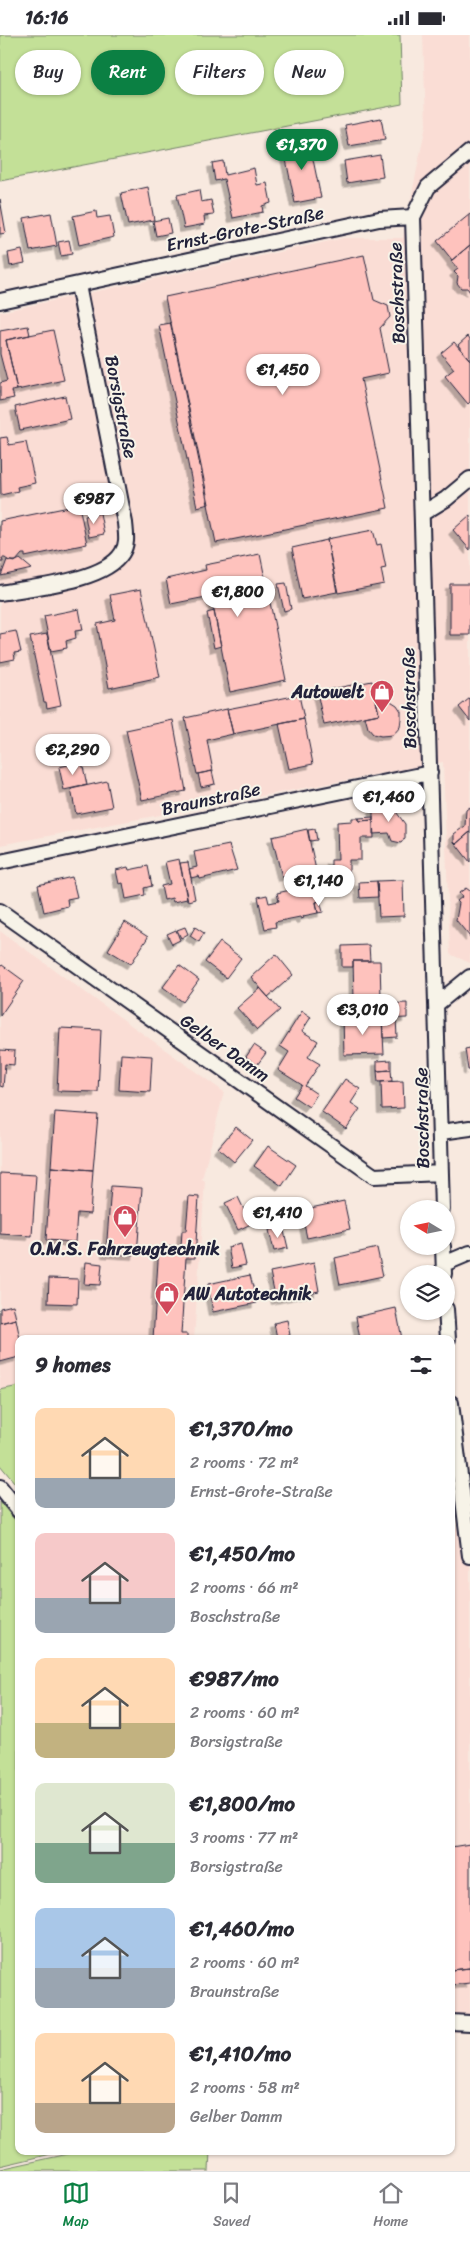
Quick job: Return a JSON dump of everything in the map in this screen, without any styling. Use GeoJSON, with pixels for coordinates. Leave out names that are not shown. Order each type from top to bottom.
{"type":"FeatureCollection","features":[{"type":"Feature","properties":{"kind":"street"},"geometry":{"type":"LineString","coordinates":[[413,217],[428,187],[470,152]]}},
{"type":"Feature","properties":{"kind":"street","name":"Ernst-Grote-Straße"},"geometry":{"type":"LineString","coordinates":[[0,301],[379,219],[413,217]]}},
{"type":"Feature","properties":{"kind":"street","name":"Boschstraße"},"geometry":{"type":"LineString","coordinates":[[413,217],[438,1003],[442,1200]]}},
{"type":"Feature","properties":{"kind":"street","name":"Borsigstraße"},"geometry":{"type":"LineString","coordinates":[[0,593],[89,577],[112,564],[123,553],[127,538],[78,285]]}},
{"type":"Feature","properties":{"kind":"street"},"geometry":{"type":"LineString","coordinates":[[423,513],[446,499],[470,479]]}},
{"type":"Feature","properties":{"kind":"street","name":"Braunstraße"},"geometry":{"type":"LineString","coordinates":[[0,862],[430,773]]}},
{"type":"Feature","properties":{"kind":"street","name":"Gelber Damm"},"geometry":{"type":"LineString","coordinates":[[0,911],[374,1176],[442,1173]]}},
{"type":"Feature","properties":{"kind":"street"},"geometry":{"type":"LineString","coordinates":[[438,1003],[470,977]]}},
{"type":"Feature","properties":{"kind":"street"},"geometry":{"type":"LineString","coordinates":[[441,1132],[470,1128]]}},
{"type":"Feature","properties":{"kind":"street"},"geometry":{"type":"LineString","coordinates":[[450,1265],[470,1253]]}},
{"type":"Feature","properties":{"kind":"street"},"geometry":{"type":"LineString","coordinates":[[447,1320],[448,1335]]}},
{"type":"Feature","properties":{"kind":"street"},"geometry":{"type":"LineString","coordinates":[[455,1435],[470,1556]]}},
{"type":"Feature","properties":{"kind":"street"},"geometry":{"type":"LineString","coordinates":[[0,1487],[15,1506]]}},
{"type":"Feature","properties":{"kind":"street"},"geometry":{"type":"LineString","coordinates":[[455,2022],[470,2023]]}},
{"type":"Feature","properties":{"kind":"shaded area"},"geometry":{"type":"Polygon","coordinates":[[[423,35],[470,35],[470,963],[450,954],[443,762],[0,845],[0,312],[344,238],[403,238],[426,125],[423,35]]]}},
{"type":"Feature","properties":{"kind":"shaded area"},"geometry":{"type":"Polygon","coordinates":[[[0,931],[224,1092],[202,1179],[205,1181],[194,1335],[15,1335],[15,1387],[0,1390],[0,931]]]}},
{"type":"Feature","properties":{"kind":"shaded area"},"geometry":{"type":"Polygon","coordinates":[[[470,1514],[470,2031],[456,2032],[455,1530],[465,1515],[470,1514]]]}},
{"type":"Feature","properties":{"kind":"green space"},"geometry":{"type":"Polygon","coordinates":[[[0,35],[400,35],[402,104],[0,181],[0,35]]]}},
{"type":"Feature","properties":{"kind":"green space"},"geometry":{"type":"Polygon","coordinates":[[[15,1387],[15,1483],[0,1465],[0,1390],[15,1387]]]}},
{"type":"Feature","properties":{"kind":"green space"},"geometry":{"type":"Polygon","coordinates":[[[0,1502],[15,1520],[15,2155],[47,2155],[0,2166],[0,1502]]]}},
{"type":"Feature","properties":{"kind":"green space"},"geometry":{"type":"Polygon","coordinates":[[[64,2155],[210,2155],[209,2171],[0,2171],[0,2169],[64,2155]]]}},
{"type":"Feature","properties":{"kind":"building"},"geometry":{"type":"Polygon","coordinates":[[[381,118],[385,140],[349,146],[345,125],[381,118]]]}},
{"type":"Feature","properties":{"kind":"building"},"geometry":{"type":"Polygon","coordinates":[[[309,140],[321,198],[295,203],[283,145],[309,140]]]}},
{"type":"Feature","properties":{"kind":"building"},"geometry":{"type":"Polygon","coordinates":[[[380,155],[383,177],[347,183],[344,161],[380,155]]]}},
{"type":"Feature","properties":{"kind":"building"},"geometry":{"type":"Polygon","coordinates":[[[223,161],[225,175],[254,168],[257,185],[267,183],[271,203],[262,206],[263,212],[233,218],[224,179],[215,181],[212,163],[223,161]]]}},
{"type":"Feature","properties":{"kind":"building"},"geometry":{"type":"Polygon","coordinates":[[[148,187],[154,220],[128,225],[121,193],[148,187]]]}},
{"type":"Feature","properties":{"kind":"building"},"geometry":{"type":"Polygon","coordinates":[[[199,190],[201,202],[211,200],[214,215],[204,216],[205,224],[184,228],[177,195],[199,190]]]}},
{"type":"Feature","properties":{"kind":"building"},"geometry":{"type":"Polygon","coordinates":[[[0,199],[6,233],[0,234],[0,199]]]}},
{"type":"Feature","properties":{"kind":"building"},"geometry":{"type":"Polygon","coordinates":[[[96,211],[97,218],[110,216],[114,237],[79,245],[73,216],[96,211]]]}},
{"type":"Feature","properties":{"kind":"building"},"geometry":{"type":"Polygon","coordinates":[[[51,213],[57,246],[30,251],[24,218],[51,213]]]}},
{"type":"Feature","properties":{"kind":"building"},"geometry":{"type":"Polygon","coordinates":[[[470,214],[470,245],[452,260],[437,241],[470,214]]]}},
{"type":"Feature","properties":{"kind":"building"},"geometry":{"type":"Polygon","coordinates":[[[168,218],[171,233],[156,236],[153,221],[168,218]]]}},
{"type":"Feature","properties":{"kind":"building"},"geometry":{"type":"Polygon","coordinates":[[[69,240],[72,254],[61,256],[58,242],[69,240]]]}},
{"type":"Feature","properties":{"kind":"building"},"geometry":{"type":"Polygon","coordinates":[[[470,245],[470,292],[467,288],[461,288],[457,283],[458,276],[454,272],[458,269],[451,261],[470,245]]]}},
{"type":"Feature","properties":{"kind":"building"},"geometry":{"type":"Polygon","coordinates":[[[22,250],[25,263],[10,266],[8,253],[22,250]]]}},
{"type":"Feature","properties":{"kind":"building"},"geometry":{"type":"Polygon","coordinates":[[[364,255],[374,300],[388,306],[390,317],[380,328],[389,373],[361,379],[388,508],[216,543],[165,297],[364,255]]]}},
{"type":"Feature","properties":{"kind":"building"},"geometry":{"type":"Polygon","coordinates":[[[171,323],[209,504],[197,507],[159,325],[171,323]]]}},
{"type":"Feature","properties":{"kind":"building"},"geometry":{"type":"Polygon","coordinates":[[[28,326],[30,335],[6,340],[17,390],[12,391],[14,398],[0,401],[0,383],[7,381],[0,354],[0,331],[28,326]]]}},
{"type":"Feature","properties":{"kind":"building"},"geometry":{"type":"Polygon","coordinates":[[[53,330],[64,380],[17,390],[6,340],[53,330]]]}},
{"type":"Feature","properties":{"kind":"building"},"geometry":{"type":"Polygon","coordinates":[[[468,336],[470,339],[470,360],[458,345],[468,336]]]}},
{"type":"Feature","properties":{"kind":"building"},"geometry":{"type":"Polygon","coordinates":[[[454,342],[470,360],[470,402],[468,404],[445,376],[454,369],[441,353],[454,342]]]}},
{"type":"Feature","properties":{"kind":"building"},"geometry":{"type":"Polygon","coordinates":[[[65,396],[70,419],[20,430],[15,407],[65,396]]]}},
{"type":"Feature","properties":{"kind":"building"},"geometry":{"type":"Polygon","coordinates":[[[7,437],[9,445],[26,442],[35,483],[17,487],[18,491],[1,495],[0,438],[7,437]]]}},
{"type":"Feature","properties":{"kind":"building"},"geometry":{"type":"Polygon","coordinates":[[[79,505],[87,544],[25,557],[25,554],[22,554],[16,561],[2,558],[3,562],[0,562],[0,521],[79,505]]]}},
{"type":"Feature","properties":{"kind":"building"},"geometry":{"type":"Polygon","coordinates":[[[100,513],[104,534],[89,537],[85,516],[100,513]]]}},
{"type":"Feature","properties":{"kind":"building"},"geometry":{"type":"Polygon","coordinates":[[[470,515],[470,550],[453,530],[470,515]]]}},
{"type":"Feature","properties":{"kind":"building"},"geometry":{"type":"Polygon","coordinates":[[[373,530],[377,545],[381,544],[386,568],[381,569],[384,584],[338,593],[327,539],[373,530]]]}},
{"type":"Feature","properties":{"kind":"building"},"geometry":{"type":"Polygon","coordinates":[[[327,540],[337,592],[302,599],[292,548],[327,540]]]}},
{"type":"Feature","properties":{"kind":"building"},"geometry":{"type":"Polygon","coordinates":[[[260,554],[286,680],[230,692],[211,596],[171,604],[166,579],[206,570],[205,565],[260,554]]]}},
{"type":"Feature","properties":{"kind":"building"},"geometry":{"type":"Polygon","coordinates":[[[20,559],[32,569],[1,576],[7,560],[14,562],[20,559]]]}},
{"type":"Feature","properties":{"kind":"building"},"geometry":{"type":"Polygon","coordinates":[[[286,583],[291,609],[284,611],[278,584],[286,583]]]}},
{"type":"Feature","properties":{"kind":"building"},"geometry":{"type":"Polygon","coordinates":[[[450,584],[470,584],[470,635],[450,635],[450,584]]]}},
{"type":"Feature","properties":{"kind":"building"},"geometry":{"type":"Polygon","coordinates":[[[141,589],[160,677],[109,688],[97,624],[115,620],[110,595],[141,589]]]}},
{"type":"Feature","properties":{"kind":"building"},"geometry":{"type":"Polygon","coordinates":[[[79,609],[83,630],[75,631],[76,638],[66,641],[67,648],[51,651],[44,616],[79,609]]]}},
{"type":"Feature","properties":{"kind":"building"},"geometry":{"type":"Polygon","coordinates":[[[214,611],[221,646],[214,648],[207,613],[214,611]]]}},
{"type":"Feature","properties":{"kind":"building"},"geometry":{"type":"Polygon","coordinates":[[[16,631],[21,652],[14,653],[15,659],[0,662],[0,634],[16,631]]]}},
{"type":"Feature","properties":{"kind":"building"},"geometry":{"type":"Polygon","coordinates":[[[47,634],[61,705],[47,708],[46,702],[44,702],[30,637],[47,634]]]}},
{"type":"Feature","properties":{"kind":"building"},"geometry":{"type":"Polygon","coordinates":[[[372,681],[379,714],[324,725],[317,692],[372,681]]]}},
{"type":"Feature","properties":{"kind":"building"},"geometry":{"type":"Polygon","coordinates":[[[299,695],[304,719],[233,734],[227,709],[299,695]]]}},
{"type":"Feature","properties":{"kind":"building"},"geometry":{"type":"Polygon","coordinates":[[[470,698],[470,721],[459,707],[470,698]]]}},
{"type":"Feature","properties":{"kind":"building"},"geometry":{"type":"Polygon","coordinates":[[[389,700],[397,705],[401,711],[400,727],[393,735],[381,736],[373,734],[368,728],[365,717],[379,714],[376,702],[389,700]]]}},
{"type":"Feature","properties":{"kind":"building"},"geometry":{"type":"Polygon","coordinates":[[[227,709],[233,734],[207,740],[213,771],[197,774],[185,718],[227,709]]]}},
{"type":"Feature","properties":{"kind":"building"},"geometry":{"type":"Polygon","coordinates":[[[304,719],[313,764],[289,769],[279,724],[304,719]]]}},
{"type":"Feature","properties":{"kind":"building"},"geometry":{"type":"Polygon","coordinates":[[[173,720],[186,791],[142,800],[126,730],[173,720]]]}},
{"type":"Feature","properties":{"kind":"building"},"geometry":{"type":"Polygon","coordinates":[[[82,762],[87,785],[64,790],[59,767],[82,762]]]}},
{"type":"Feature","properties":{"kind":"building"},"geometry":{"type":"Polygon","coordinates":[[[212,771],[215,784],[201,787],[198,774],[212,771]]]}},
{"type":"Feature","properties":{"kind":"building"},"geometry":{"type":"Polygon","coordinates":[[[107,781],[112,807],[76,814],[71,789],[107,781]]]}},
{"type":"Feature","properties":{"kind":"building"},"geometry":{"type":"Polygon","coordinates":[[[389,802],[405,824],[405,838],[401,843],[392,841],[389,833],[373,834],[373,808],[382,808],[389,802]]]}},
{"type":"Feature","properties":{"kind":"building"},"geometry":{"type":"Polygon","coordinates":[[[470,807],[470,832],[456,844],[454,842],[454,834],[465,826],[466,810],[470,807]]]}},
{"type":"Feature","properties":{"kind":"building"},"geometry":{"type":"Polygon","coordinates":[[[373,817],[373,820],[359,821],[359,818],[373,817]]]}},
{"type":"Feature","properties":{"kind":"building"},"geometry":{"type":"Polygon","coordinates":[[[352,818],[359,818],[359,821],[373,820],[374,838],[361,838],[361,860],[349,860],[349,874],[331,874],[331,860],[338,860],[337,822],[352,821],[352,818]]]}},
{"type":"Feature","properties":{"kind":"building"},"geometry":{"type":"Polygon","coordinates":[[[307,829],[316,870],[282,877],[272,837],[307,829]]]}},
{"type":"Feature","properties":{"kind":"building"},"geometry":{"type":"Polygon","coordinates":[[[315,829],[317,840],[310,841],[308,830],[315,829]]]}},
{"type":"Feature","properties":{"kind":"building"},"geometry":{"type":"Polygon","coordinates":[[[470,832],[470,862],[456,844],[470,832]]]}},
{"type":"Feature","properties":{"kind":"building"},"geometry":{"type":"Polygon","coordinates":[[[229,845],[237,870],[200,879],[199,876],[191,878],[189,869],[197,867],[194,852],[229,845]]]}},
{"type":"Feature","properties":{"kind":"building"},"geometry":{"type":"Polygon","coordinates":[[[179,859],[187,899],[173,902],[172,898],[164,900],[161,886],[170,884],[165,862],[179,859]]]}},
{"type":"Feature","properties":{"kind":"building"},"geometry":{"type":"Polygon","coordinates":[[[188,862],[195,899],[188,901],[180,863],[188,862]]]}},
{"type":"Feature","properties":{"kind":"building"},"geometry":{"type":"Polygon","coordinates":[[[148,866],[152,886],[144,888],[145,895],[126,899],[123,883],[119,884],[116,870],[128,867],[129,870],[148,866]]]}},
{"type":"Feature","properties":{"kind":"building"},"geometry":{"type":"Polygon","coordinates":[[[331,874],[347,874],[348,883],[331,884],[331,874]]]}},
{"type":"Feature","properties":{"kind":"building"},"geometry":{"type":"Polygon","coordinates":[[[72,877],[77,897],[67,899],[68,906],[44,912],[38,885],[72,877]]]}},
{"type":"Feature","properties":{"kind":"building"},"geometry":{"type":"Polygon","coordinates":[[[403,880],[404,916],[379,917],[377,881],[403,880]]]}},
{"type":"Feature","properties":{"kind":"building"},"geometry":{"type":"Polygon","coordinates":[[[377,881],[378,897],[360,898],[359,882],[377,881]]]}},
{"type":"Feature","properties":{"kind":"building"},"geometry":{"type":"Polygon","coordinates":[[[308,886],[309,888],[317,886],[320,901],[316,902],[318,913],[303,916],[304,918],[301,919],[300,917],[275,922],[276,927],[265,929],[258,897],[267,895],[269,903],[279,901],[277,893],[308,886]]]}},
{"type":"Feature","properties":{"kind":"building"},"geometry":{"type":"Polygon","coordinates":[[[466,888],[470,891],[470,937],[456,920],[459,903],[457,901],[462,897],[459,893],[466,888]]]}},
{"type":"Feature","properties":{"kind":"building"},"geometry":{"type":"Polygon","coordinates":[[[320,901],[323,912],[318,913],[316,902],[320,901]]]}},
{"type":"Feature","properties":{"kind":"building"},"geometry":{"type":"Polygon","coordinates":[[[125,922],[148,937],[131,964],[108,950],[125,922]]]}},
{"type":"Feature","properties":{"kind":"building"},"geometry":{"type":"Polygon","coordinates":[[[185,927],[188,934],[181,938],[177,930],[185,927]]]}},
{"type":"Feature","properties":{"kind":"building"},"geometry":{"type":"Polygon","coordinates":[[[195,927],[204,933],[199,942],[190,936],[195,927]]]}},
{"type":"Feature","properties":{"kind":"building"},"geometry":{"type":"Polygon","coordinates":[[[176,930],[180,940],[172,944],[167,934],[176,930]]]}},
{"type":"Feature","properties":{"kind":"building"},"geometry":{"type":"Polygon","coordinates":[[[220,942],[241,958],[226,978],[205,962],[220,942]]]}},
{"type":"Feature","properties":{"kind":"building"},"geometry":{"type":"Polygon","coordinates":[[[369,945],[370,961],[353,961],[353,967],[342,967],[342,946],[369,945]]]}},
{"type":"Feature","properties":{"kind":"building"},"geometry":{"type":"Polygon","coordinates":[[[276,954],[293,975],[268,997],[251,977],[276,954]]]}},
{"type":"Feature","properties":{"kind":"building"},"geometry":{"type":"Polygon","coordinates":[[[353,961],[380,961],[381,998],[354,998],[353,961]]]}},
{"type":"Feature","properties":{"kind":"building"},"geometry":{"type":"Polygon","coordinates":[[[2,965],[24,981],[0,1016],[0,967],[2,965]]]}},
{"type":"Feature","properties":{"kind":"building"},"geometry":{"type":"Polygon","coordinates":[[[179,965],[199,980],[183,1002],[163,987],[179,965]]]}},
{"type":"Feature","properties":{"kind":"building"},"geometry":{"type":"Polygon","coordinates":[[[260,988],[280,1010],[257,1030],[237,1008],[260,988]]]}},
{"type":"Feature","properties":{"kind":"building"},"geometry":{"type":"Polygon","coordinates":[[[407,1003],[407,1018],[382,1019],[382,1004],[407,1003]]]}},
{"type":"Feature","properties":{"kind":"building"},"geometry":{"type":"Polygon","coordinates":[[[302,1011],[311,1017],[302,1031],[318,1041],[308,1057],[320,1064],[305,1086],[317,1094],[309,1107],[294,1097],[302,1085],[278,1070],[289,1052],[280,1046],[302,1011]]]}},
{"type":"Feature","properties":{"kind":"building"},"geometry":{"type":"Polygon","coordinates":[[[382,1016],[384,1054],[344,1055],[343,1017],[382,1016]]]}},
{"type":"Feature","properties":{"kind":"building"},"geometry":{"type":"Polygon","coordinates":[[[396,1018],[397,1037],[383,1038],[382,1019],[396,1018]]]}},
{"type":"Feature","properties":{"kind":"building"},"geometry":{"type":"Polygon","coordinates":[[[60,1028],[101,1030],[98,1092],[57,1091],[60,1028]]]}},
{"type":"Feature","properties":{"kind":"building"},"geometry":{"type":"Polygon","coordinates":[[[254,1045],[266,1053],[257,1065],[246,1057],[254,1045]]]}},
{"type":"Feature","properties":{"kind":"building"},"geometry":{"type":"Polygon","coordinates":[[[470,1048],[470,1070],[468,1070],[465,1049],[470,1048]]]}},
{"type":"Feature","properties":{"kind":"building"},"geometry":{"type":"Polygon","coordinates":[[[0,1050],[15,1051],[14,1065],[5,1064],[3,1087],[0,1086],[0,1050]]]}},
{"type":"Feature","properties":{"kind":"building"},"geometry":{"type":"Polygon","coordinates":[[[121,1054],[152,1056],[150,1092],[119,1090],[121,1054]]]}},
{"type":"Feature","properties":{"kind":"building"},"geometry":{"type":"Polygon","coordinates":[[[391,1060],[391,1070],[377,1071],[377,1061],[391,1060]]]}},
{"type":"Feature","properties":{"kind":"building"},"geometry":{"type":"Polygon","coordinates":[[[391,1070],[392,1081],[378,1082],[377,1071],[391,1070]]]}},
{"type":"Feature","properties":{"kind":"building"},"geometry":{"type":"Polygon","coordinates":[[[345,1079],[360,1089],[351,1103],[360,1109],[346,1129],[322,1112],[345,1079]]]}},
{"type":"Feature","properties":{"kind":"building"},"geometry":{"type":"Polygon","coordinates":[[[403,1081],[404,1108],[382,1109],[381,1082],[403,1081]]]}},
{"type":"Feature","properties":{"kind":"building"},"geometry":{"type":"Polygon","coordinates":[[[55,1112],[98,1115],[93,1170],[51,1167],[55,1112]]]}},
{"type":"Feature","properties":{"kind":"building"},"geometry":{"type":"Polygon","coordinates":[[[236,1127],[252,1140],[234,1162],[218,1148],[236,1127]]]}},
{"type":"Feature","properties":{"kind":"building"},"geometry":{"type":"Polygon","coordinates":[[[268,1146],[296,1165],[282,1186],[254,1166],[268,1146]]]}},
{"type":"Feature","properties":{"kind":"building"},"geometry":{"type":"Polygon","coordinates":[[[51,1167],[93,1170],[90,1214],[77,1213],[75,1242],[46,1240],[51,1167]]]}},
{"type":"Feature","properties":{"kind":"building"},"geometry":{"type":"Polygon","coordinates":[[[0,1173],[36,1175],[32,1236],[0,1234],[0,1173]]]}},
{"type":"Feature","properties":{"kind":"building"},"geometry":{"type":"Polygon","coordinates":[[[111,1186],[142,1188],[137,1255],[106,1253],[111,1186]]]}},
{"type":"Feature","properties":{"kind":"building"},"geometry":{"type":"Polygon","coordinates":[[[189,1196],[199,1197],[195,1258],[186,1258],[181,1334],[187,1335],[153,1335],[159,1246],[181,1247],[182,1231],[186,1231],[189,1196]]]}},
{"type":"Feature","properties":{"kind":"building"},"geometry":{"type":"Polygon","coordinates":[[[238,1197],[251,1224],[238,1230],[225,1203],[238,1197]]]}},
{"type":"Feature","properties":{"kind":"building"},"geometry":{"type":"Polygon","coordinates":[[[344,1201],[350,1229],[307,1238],[301,1210],[344,1201]]]}},
{"type":"Feature","properties":{"kind":"building"},"geometry":{"type":"Polygon","coordinates":[[[283,1227],[288,1248],[274,1251],[269,1230],[283,1227]]]}},
{"type":"Feature","properties":{"kind":"building"},"geometry":{"type":"Polygon","coordinates":[[[241,1244],[246,1265],[232,1268],[228,1247],[241,1244]]]}},
{"type":"Feature","properties":{"kind":"building"},"geometry":{"type":"Polygon","coordinates":[[[377,1248],[383,1276],[340,1285],[335,1258],[377,1248]]]}},
{"type":"Feature","properties":{"kind":"building"},"geometry":{"type":"Polygon","coordinates":[[[86,1262],[102,1264],[100,1285],[84,1284],[86,1262]]]}},
{"type":"Feature","properties":{"kind":"building"},"geometry":{"type":"Polygon","coordinates":[[[314,1263],[319,1291],[276,1300],[270,1272],[314,1263]]]}},
{"type":"Feature","properties":{"kind":"building"},"geometry":{"type":"Polygon","coordinates":[[[250,1275],[257,1303],[213,1312],[208,1284],[250,1275]]]}},
{"type":"Feature","properties":{"kind":"building"},"geometry":{"type":"Polygon","coordinates":[[[49,1278],[78,1279],[77,1304],[48,1303],[49,1278]]]}},
{"type":"Feature","properties":{"kind":"building"},"geometry":{"type":"Polygon","coordinates":[[[13,1305],[16,1319],[0,1323],[0,1308],[13,1305]]]}},
{"type":"Feature","properties":{"kind":"building"},"geometry":{"type":"Polygon","coordinates":[[[396,1308],[401,1335],[359,1335],[356,1317],[396,1308]]]}},
{"type":"Feature","properties":{"kind":"building"},"geometry":{"type":"Polygon","coordinates":[[[16,1319],[19,1335],[15,1335],[15,1358],[0,1362],[0,1323],[16,1319]]]}},
{"type":"Feature","properties":{"kind":"building"},"geometry":{"type":"Polygon","coordinates":[[[287,1320],[290,1335],[276,1335],[274,1323],[287,1320]]]}},
{"type":"Feature","properties":{"kind":"building"},"geometry":{"type":"Polygon","coordinates":[[[470,1844],[470,1968],[455,1970],[455,1846],[470,1844]]]}},
{"type":"Feature","properties":{"kind":"building"},"geometry":{"type":"Polygon","coordinates":[[[470,1968],[470,1983],[455,1985],[455,1970],[470,1968]]]}},
{"type":"Feature","properties":{"kind":"place","name":"Autowelt"},"geometry":{"type":"Point","coordinates":[382,713]}},
{"type":"Feature","properties":{"kind":"place","name":"O.M.S. Fahrzeugtechnik"},"geometry":{"type":"Point","coordinates":[125,1238]}},
{"type":"Feature","properties":{"kind":"place","name":"AW Autotechnik"},"geometry":{"type":"Point","coordinates":[167,1315]}}]}
